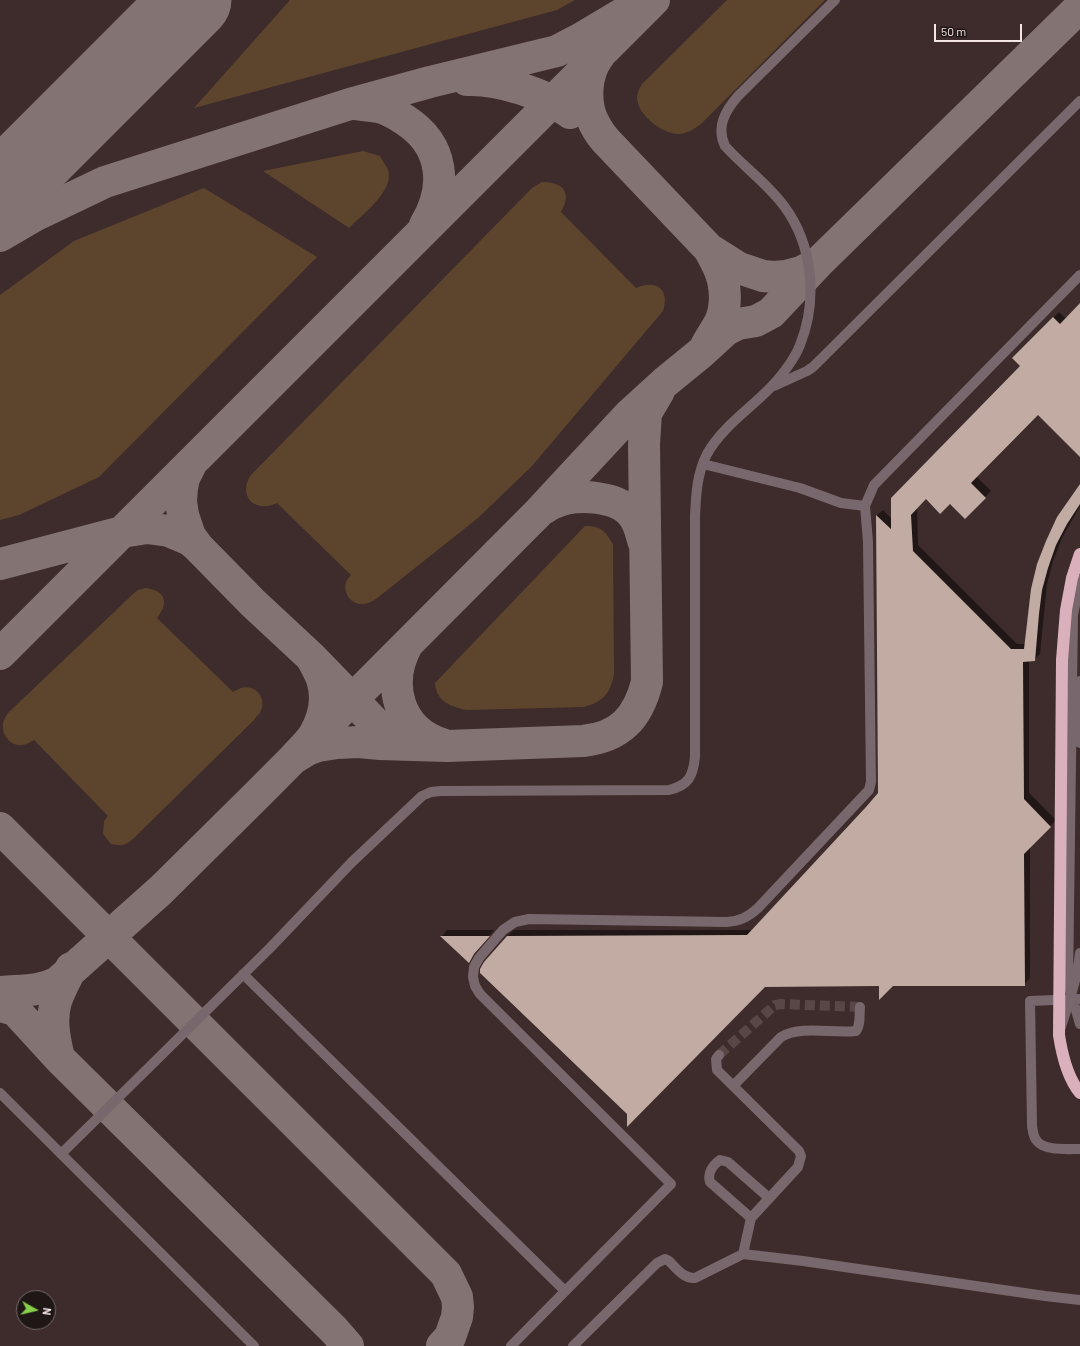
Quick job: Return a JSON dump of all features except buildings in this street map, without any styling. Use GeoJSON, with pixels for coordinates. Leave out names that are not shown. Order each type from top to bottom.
{"type":"FeatureCollection","features":[{"type":"Feature","properties":{"kind":"highway"},"geometry":{"type":"LineString","coordinates":[[1080,554],[1072,578],[1066,610],[1062,660],[1059,1035],[1061,1051],[1066,1069],[1074,1086],[1080,1093]]}},
{"type":"Feature","properties":{"kind":"street"},"geometry":{"type":"LineString","coordinates":[[61,1154],[243,974],[352,862],[422,796],[431,792],[441,791],[658,790],[677,788],[684,784],[694,770],[695,516],[696,492],[699,477],[707,455],[720,436],[771,387],[794,358],[805,330],[810,294],[810,277],[807,258],[803,241],[794,223],[784,206],[770,190],[725,146],[722,140],[721,127],[727,111],[738,96],[835,0]]}},
{"type":"Feature","properties":{"kind":"street"},"geometry":{"type":"LineString","coordinates":[[771,387],[813,367],[1080,101]]}},
{"type":"Feature","properties":{"kind":"street"},"geometry":{"type":"LineString","coordinates":[[511,1346],[671,1184],[480,994],[475,986],[473,977],[474,967],[479,958],[503,930],[515,922],[529,919],[739,921],[758,908],[869,790],[872,782],[868,542],[865,506],[874,485],[1080,275]]}},
{"type":"Feature","properties":{"kind":"street"},"geometry":{"type":"LineString","coordinates":[[703,464],[800,488],[841,503],[865,506]]}},
{"type":"Feature","properties":{"kind":"street"},"geometry":{"type":"LineString","coordinates":[[1080,580],[1073,615],[1068,983],[1076,999],[1080,1024]]}},
{"type":"Feature","properties":{"kind":"street"},"geometry":{"type":"LineString","coordinates":[[1080,681],[1080,743]]}},
{"type":"Feature","properties":{"kind":"street"},"geometry":{"type":"LineString","coordinates":[[1059,1035],[1078,969],[1080,953]]}},
{"type":"Feature","properties":{"kind":"street"},"geometry":{"type":"LineString","coordinates":[[243,974],[565,1291]]}},
{"type":"Feature","properties":{"kind":"street"},"geometry":{"type":"LineString","coordinates":[[1076,999],[1030,1001],[1032,1126],[1034,1137],[1043,1147],[1080,1150]]}},
{"type":"Feature","properties":{"kind":"street"},"geometry":{"type":"LineString","coordinates":[[733,1086],[781,1036],[796,1032],[856,1031],[859,1025],[860,1007]]}},
{"type":"Feature","properties":{"kind":"street"},"geometry":{"type":"LineString","coordinates":[[719,1055],[716,1058],[717,1070],[799,1151],[802,1156],[798,1167],[751,1218],[743,1254]]}},
{"type":"Feature","properties":{"kind":"street"},"geometry":{"type":"LineString","coordinates":[[0,1093],[254,1346]]}},
{"type":"Feature","properties":{"kind":"street"},"geometry":{"type":"LineString","coordinates":[[751,1218],[710,1182],[710,1172],[717,1162],[720,1160],[728,1162],[769,1198]]}},
{"type":"Feature","properties":{"kind":"street"},"geometry":{"type":"LineString","coordinates":[[573,1346],[657,1263],[665,1259],[690,1278],[695,1278],[743,1254],[1080,1300]]}},
{"type":"Feature","properties":{"kind":"shaded area"},"geometry":{"type":"Polygon","coordinates":[[[290,0],[575,0],[557,10],[194,108],[290,0]]]}},
{"type":"Feature","properties":{"kind":"shaded area"},"geometry":{"type":"Polygon","coordinates":[[[727,0],[825,0],[701,124],[696,128],[679,134],[666,131],[652,123],[638,105],[637,98],[642,84],[727,0]]]}},
{"type":"Feature","properties":{"kind":"shaded area"},"geometry":{"type":"Polygon","coordinates":[[[363,151],[380,156],[388,170],[389,178],[387,186],[376,202],[349,228],[263,171],[363,151]]]}},
{"type":"Feature","properties":{"kind":"shaded area"},"geometry":{"type":"Polygon","coordinates":[[[542,182],[561,186],[566,194],[566,199],[561,212],[636,288],[650,285],[660,288],[665,297],[663,311],[532,466],[478,518],[376,599],[366,604],[355,603],[348,597],[345,589],[345,584],[351,575],[277,503],[269,506],[262,506],[251,502],[246,491],[250,476],[532,188],[542,182]]]}},
{"type":"Feature","properties":{"kind":"shaded area"},"geometry":{"type":"Polygon","coordinates":[[[204,188],[317,257],[99,477],[19,515],[0,520],[0,295],[74,241],[204,188]]]}},
{"type":"Feature","properties":{"kind":"shaded area"},"geometry":{"type":"Polygon","coordinates":[[[585,526],[599,528],[608,536],[613,544],[614,674],[608,692],[605,696],[597,702],[584,707],[467,710],[450,705],[441,699],[435,683],[585,526]]]}},
{"type":"Feature","properties":{"kind":"shaded area"},"geometry":{"type":"Polygon","coordinates":[[[146,588],[158,592],[164,598],[161,613],[157,618],[233,692],[241,688],[251,688],[256,690],[263,703],[260,713],[254,720],[131,841],[123,845],[118,845],[111,844],[103,834],[104,821],[108,816],[34,740],[24,745],[15,744],[9,741],[3,731],[3,724],[8,713],[132,595],[138,590],[146,588]]]}},
{"type":"Feature","properties":{"kind":"taxiway"},"geometry":{"type":"LineString","coordinates":[[0,654],[654,0]]}},
{"type":"Feature","properties":{"kind":"taxiway"},"geometry":{"type":"LineString","coordinates":[[0,992],[44,988],[58,982],[161,890],[540,511],[630,414],[726,330],[738,324],[756,321],[771,313],[819,262],[1080,7]]}},
{"type":"Feature","properties":{"kind":"taxiway"},"geometry":{"type":"LineString","coordinates":[[0,236],[36,215],[105,182],[350,104],[430,82],[557,51],[627,11]]}},
{"type":"Feature","properties":{"kind":"taxiway"},"geometry":{"type":"LineString","coordinates":[[599,56],[591,71],[587,98],[591,115],[596,126],[607,142],[709,249],[739,268],[763,276],[786,276],[801,272],[816,264]]}},
{"type":"Feature","properties":{"kind":"taxiway"},"geometry":{"type":"LineString","coordinates":[[467,80],[493,82],[521,89],[548,99],[570,113]]}},
{"type":"Feature","properties":{"kind":"taxiway"},"geometry":{"type":"LineString","coordinates":[[355,104],[383,108],[402,118],[418,130],[428,142],[435,154],[439,182],[437,196],[425,225]]}},
{"type":"Feature","properties":{"kind":"taxiway"},"geometry":{"type":"LineString","coordinates":[[706,346],[722,316],[725,303],[722,277],[718,265],[709,249]]}},
{"type":"Feature","properties":{"kind":"taxiway"},"geometry":{"type":"LineString","coordinates":[[311,657],[324,686],[325,701],[323,715],[314,735],[294,758],[307,750],[318,746],[337,743],[359,742],[447,746],[583,741],[596,739],[607,735],[626,724],[638,706],[647,682],[644,444],[646,413],[659,391]]}},
{"type":"Feature","properties":{"kind":"taxiway"},"geometry":{"type":"LineString","coordinates":[[192,462],[184,478],[181,501],[183,515],[190,536],[198,547],[253,603],[311,657],[375,723],[392,737],[400,741],[410,743]]}},
{"type":"Feature","properties":{"kind":"taxiway"},"geometry":{"type":"LineString","coordinates":[[543,509],[553,503],[574,498],[585,497],[608,500],[619,504],[634,517],[644,543]]}},
{"type":"Feature","properties":{"kind":"taxiway"},"geometry":{"type":"LineString","coordinates":[[0,564],[122,532],[147,528],[169,531],[190,540],[198,547]]}},
{"type":"Feature","properties":{"kind":"taxiway"},"geometry":{"type":"LineString","coordinates":[[406,646],[407,645],[397,675],[397,690],[400,704],[406,717],[415,728],[427,737],[442,744]]}},
{"type":"Feature","properties":{"kind":"taxiway"},"geometry":{"type":"LineString","coordinates":[[0,828],[446,1274],[457,1297],[458,1307],[457,1317],[450,1337],[442,1346]]}},
{"type":"Feature","properties":{"kind":"taxiway"},"geometry":{"type":"LineString","coordinates":[[59,1058],[53,1018],[58,995],[71,968]]}},
{"type":"Feature","properties":{"kind":"taxiway"},"geometry":{"type":"LineString","coordinates":[[0,1006],[15,1010],[59,1058],[334,1330],[348,1346]]}},
{"type":"Feature","properties":{"kind":"runway"},"geometry":{"type":"LineString","coordinates":[[0,192],[192,0]]}},
{"type":"Feature","properties":{"kind":"tunnel"},"geometry":{"type":"LineString","coordinates":[[719,1055],[775,1005],[860,1007]]}}]}
